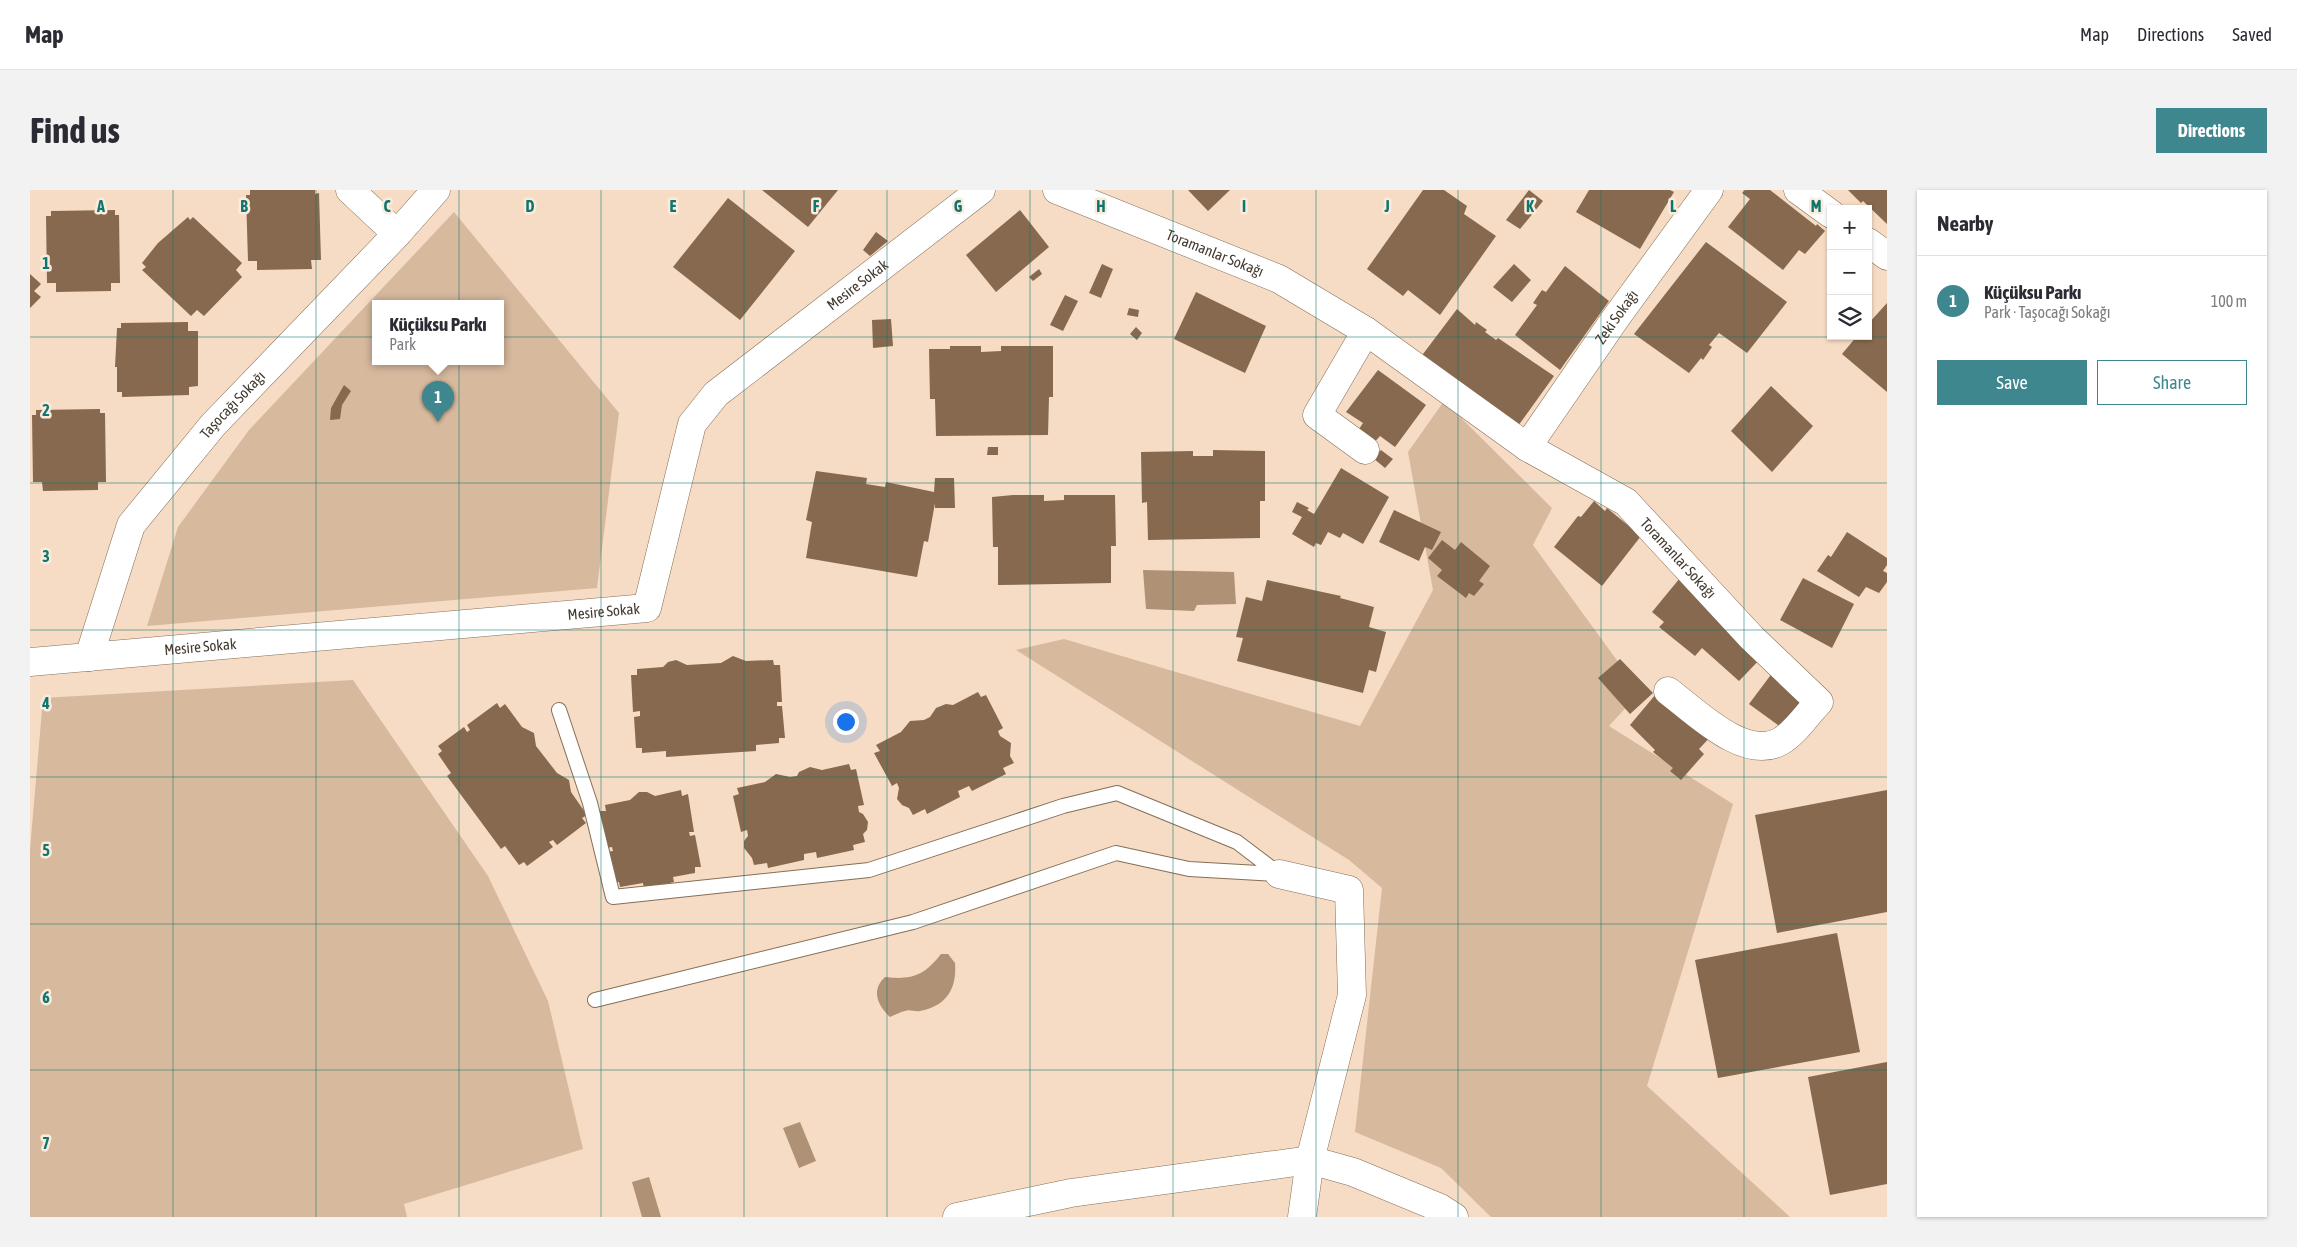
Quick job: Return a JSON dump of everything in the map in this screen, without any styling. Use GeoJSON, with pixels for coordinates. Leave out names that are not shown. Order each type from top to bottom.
{"type":"FeatureCollection","features":[{"type":"Feature","properties":{"kind":"street"},"geometry":{"type":"LineString","coordinates":[[350,190],[398,234]]}},
{"type":"Feature","properties":{"kind":"street","name":"Taşocağı Sokağı"},"geometry":{"type":"LineString","coordinates":[[89,657],[132,525],[213,425],[398,234],[436,190]]}},
{"type":"Feature","properties":{"kind":"street","name":"Mesire Sokak"},"geometry":{"type":"LineString","coordinates":[[30,662],[647,608],[692,424],[716,394],[981,190]]}},
{"type":"Feature","properties":{"kind":"street","name":"Toramanlar Sokağı"},"geometry":{"type":"LineString","coordinates":[[1056,190],[1279,279],[1366,330],[1527,447],[1626,502],[1752,638],[1819,702],[1783,740],[1766,748],[1730,738],[1668,691]]}},
{"type":"Feature","properties":{"kind":"street","name":"Zeki Sokağı"},"geometry":{"type":"LineString","coordinates":[[1527,447],[1615,318],[1709,190]]}},
{"type":"Feature","properties":{"kind":"street"},"geometry":{"type":"LineString","coordinates":[[1798,190],[1827,211]]}},
{"type":"Feature","properties":{"kind":"street"},"geometry":{"type":"LineString","coordinates":[[1872,245],[1887,256]]}},
{"type":"Feature","properties":{"kind":"street"},"geometry":{"type":"LineString","coordinates":[[1365,450],[1317,415],[1366,330]]}},
{"type":"Feature","properties":{"kind":"street"},"geometry":{"type":"LineString","coordinates":[[1279,874],[1349,890],[1352,995],[1310,1160],[1302,1217]]}},
{"type":"Feature","properties":{"kind":"street"},"geometry":{"type":"LineString","coordinates":[[957,1217],[1068,1205],[1310,1160],[1353,1172],[1440,1208],[1454,1217]]}},
{"type":"Feature","properties":{"kind":"lane"},"geometry":{"type":"LineString","coordinates":[[559,710],[590,803],[613,896],[869,870],[1062,806],[1117,793],[1237,842],[1279,874]]}},
{"type":"Feature","properties":{"kind":"lane"},"geometry":{"type":"LineString","coordinates":[[595,1000],[913,922],[1116,853],[1189,869],[1279,874]]}},
{"type":"Feature","properties":{"kind":"shaded area"},"geometry":{"type":"Polygon","coordinates":[[[454,212],[619,413],[597,588],[147,626],[178,527],[249,430],[454,212]]]}},
{"type":"Feature","properties":{"kind":"shaded area"},"geometry":{"type":"Polygon","coordinates":[[[1444,401],[1552,508],[1533,545],[1640,692],[1609,726],[1733,804],[1647,1086],[1790,1217],[1491,1217],[1441,1168],[1355,1132],[1382,888],[1349,860],[1016,650],[1064,639],[1360,726],[1433,590],[1408,452],[1444,401]]]}},
{"type":"Feature","properties":{"kind":"shaded area"},"geometry":{"type":"Polygon","coordinates":[[[1143,570],[1234,572],[1236,604],[1197,605],[1194,611],[1146,609],[1143,570]]]}},
{"type":"Feature","properties":{"kind":"shaded area"},"geometry":{"type":"Polygon","coordinates":[[[353,680],[488,876],[548,1001],[583,1149],[404,1204],[407,1217],[30,1217],[30,850],[43,698],[353,680]]]}},
{"type":"Feature","properties":{"kind":"shaded area"},"geometry":{"type":"Polygon","coordinates":[[[941,954],[948,954],[955,963],[954,980],[948,994],[937,1005],[929,1009],[907,1010],[890,1017],[882,1008],[877,997],[878,987],[885,977],[902,978],[916,975],[929,967],[941,954]]]}},
{"type":"Feature","properties":{"kind":"shaded area"},"geometry":{"type":"Polygon","coordinates":[[[800,1122],[816,1161],[799,1168],[783,1128],[800,1122]]]}},
{"type":"Feature","properties":{"kind":"shaded area"},"geometry":{"type":"Polygon","coordinates":[[[649,1177],[661,1217],[642,1217],[632,1182],[649,1177]]]}},
{"type":"Feature","properties":{"kind":"building"},"geometry":{"type":"Polygon","coordinates":[[[250,190],[315,190],[315,194],[319,193],[321,260],[311,260],[312,269],[257,270],[257,261],[248,261],[246,195],[250,195],[250,190]]]}},
{"type":"Feature","properties":{"kind":"building"},"geometry":{"type":"Polygon","coordinates":[[[762,190],[838,190],[808,227],[762,190]]]}},
{"type":"Feature","properties":{"kind":"building"},"geometry":{"type":"Polygon","coordinates":[[[1188,190],[1230,190],[1208,211],[1188,190]]]}},
{"type":"Feature","properties":{"kind":"building"},"geometry":{"type":"Polygon","coordinates":[[[1423,190],[1444,190],[1467,206],[1464,214],[1496,236],[1440,315],[1408,290],[1403,296],[1367,269],[1423,190]]]}},
{"type":"Feature","properties":{"kind":"building"},"geometry":{"type":"Polygon","coordinates":[[[1529,190],[1543,201],[1520,229],[1506,220],[1529,190]]]}},
{"type":"Feature","properties":{"kind":"building"},"geometry":{"type":"Polygon","coordinates":[[[1589,190],[1670,190],[1674,192],[1640,249],[1576,212],[1589,190]]]}},
{"type":"Feature","properties":{"kind":"building"},"geometry":{"type":"Polygon","coordinates":[[[1745,190],[1770,190],[1825,231],[1805,254],[1799,250],[1783,270],[1728,227],[1750,199],[1742,193],[1745,190]]]}},
{"type":"Feature","properties":{"kind":"building"},"geometry":{"type":"Polygon","coordinates":[[[1848,190],[1887,190],[1887,224],[1872,210],[1872,205],[1867,205],[1863,201],[1861,203],[1848,190]]]}},
{"type":"Feature","properties":{"kind":"building"},"geometry":{"type":"Polygon","coordinates":[[[728,198],[795,251],[740,320],[673,267],[728,198]]]}},
{"type":"Feature","properties":{"kind":"building"},"geometry":{"type":"Polygon","coordinates":[[[115,210],[115,215],[119,215],[120,283],[111,283],[111,291],[56,292],[56,283],[47,283],[46,216],[51,216],[51,211],[115,210]]]}},
{"type":"Feature","properties":{"kind":"building"},"geometry":{"type":"Polygon","coordinates":[[[1020,210],[1049,247],[996,292],[966,255],[1020,210]]]}},
{"type":"Feature","properties":{"kind":"building"},"geometry":{"type":"Polygon","coordinates":[[[188,217],[190,220],[193,217],[242,263],[236,270],[242,277],[204,316],[197,310],[191,316],[142,270],[146,267],[142,263],[158,243],[188,217]]]}},
{"type":"Feature","properties":{"kind":"building"},"geometry":{"type":"Polygon","coordinates":[[[876,232],[888,241],[870,256],[863,250],[876,232]]]}},
{"type":"Feature","properties":{"kind":"building"},"geometry":{"type":"Polygon","coordinates":[[[1706,242],[1787,302],[1747,353],[1719,333],[1709,345],[1712,347],[1703,360],[1701,358],[1689,373],[1634,334],[1706,242]]]}},
{"type":"Feature","properties":{"kind":"building"},"geometry":{"type":"Polygon","coordinates":[[[1102,264],[1113,269],[1101,298],[1089,293],[1102,264]]]}},
{"type":"Feature","properties":{"kind":"building"},"geometry":{"type":"Polygon","coordinates":[[[1514,264],[1531,280],[1512,302],[1493,287],[1514,264]]]}},
{"type":"Feature","properties":{"kind":"building"},"geometry":{"type":"Polygon","coordinates":[[[1565,266],[1609,301],[1560,370],[1515,335],[1537,305],[1533,303],[1542,290],[1546,292],[1565,266]]]}},
{"type":"Feature","properties":{"kind":"building"},"geometry":{"type":"Polygon","coordinates":[[[1039,269],[1042,274],[1033,281],[1029,277],[1039,269]]]}},
{"type":"Feature","properties":{"kind":"building"},"geometry":{"type":"Polygon","coordinates":[[[30,274],[41,284],[34,291],[41,297],[30,308],[30,274]]]}},
{"type":"Feature","properties":{"kind":"building"},"geometry":{"type":"Polygon","coordinates":[[[1196,292],[1266,326],[1245,373],[1174,339],[1196,292]]]}},
{"type":"Feature","properties":{"kind":"building"},"geometry":{"type":"Polygon","coordinates":[[[1065,295],[1078,301],[1063,331],[1050,325],[1065,295]]]}},
{"type":"Feature","properties":{"kind":"building"},"geometry":{"type":"Polygon","coordinates":[[[1887,303],[1887,392],[1842,354],[1854,340],[1872,340],[1872,320],[1887,303]]]}},
{"type":"Feature","properties":{"kind":"building"},"geometry":{"type":"Polygon","coordinates":[[[1129,308],[1139,310],[1138,317],[1127,315],[1129,308]]]}},
{"type":"Feature","properties":{"kind":"building"},"geometry":{"type":"Polygon","coordinates":[[[1457,309],[1475,325],[1476,322],[1487,330],[1485,332],[1496,340],[1498,338],[1554,376],[1518,426],[1420,358],[1457,309]]]}},
{"type":"Feature","properties":{"kind":"building"},"geometry":{"type":"Polygon","coordinates":[[[891,319],[893,346],[873,348],[872,320],[891,319]]]}},
{"type":"Feature","properties":{"kind":"building"},"geometry":{"type":"Polygon","coordinates":[[[188,322],[188,331],[198,331],[198,386],[189,387],[189,395],[122,397],[122,392],[117,392],[117,367],[115,367],[117,328],[121,328],[121,323],[188,322]]]}},
{"type":"Feature","properties":{"kind":"building"},"geometry":{"type":"Polygon","coordinates":[[[1136,327],[1142,333],[1137,340],[1130,334],[1136,327]]]}},
{"type":"Feature","properties":{"kind":"building"},"geometry":{"type":"Polygon","coordinates":[[[950,346],[981,346],[981,352],[1001,351],[1001,346],[1053,346],[1053,397],[1049,397],[1048,435],[936,436],[935,399],[930,399],[929,349],[950,349],[950,346]]]}},
{"type":"Feature","properties":{"kind":"building"},"geometry":{"type":"Polygon","coordinates":[[[1378,370],[1426,405],[1395,447],[1380,436],[1373,444],[1357,432],[1363,423],[1346,412],[1378,370]]]}},
{"type":"Feature","properties":{"kind":"building"},"geometry":{"type":"Polygon","coordinates":[[[344,385],[351,391],[342,405],[340,419],[330,420],[331,408],[344,385]]]}},
{"type":"Feature","properties":{"kind":"building"},"geometry":{"type":"Polygon","coordinates":[[[1771,386],[1813,426],[1772,472],[1731,431],[1771,386]]]}},
{"type":"Feature","properties":{"kind":"building"},"geometry":{"type":"Polygon","coordinates":[[[100,409],[100,413],[105,413],[106,482],[98,482],[98,490],[43,491],[42,482],[33,482],[32,415],[36,415],[36,410],[100,409]]]}},
{"type":"Feature","properties":{"kind":"building"},"geometry":{"type":"Polygon","coordinates":[[[988,447],[998,447],[998,455],[987,455],[988,447]]]}},
{"type":"Feature","properties":{"kind":"building"},"geometry":{"type":"Polygon","coordinates":[[[1213,450],[1265,451],[1265,501],[1260,501],[1260,538],[1148,540],[1147,502],[1142,503],[1141,452],[1193,451],[1193,456],[1213,456],[1213,450]]]}},
{"type":"Feature","properties":{"kind":"building"},"geometry":{"type":"Polygon","coordinates":[[[1381,450],[1393,459],[1385,468],[1373,458],[1381,450]]]}},
{"type":"Feature","properties":{"kind":"building"},"geometry":{"type":"Polygon","coordinates":[[[1341,468],[1389,497],[1363,544],[1343,533],[1340,538],[1328,532],[1321,545],[1316,543],[1314,547],[1292,534],[1302,517],[1292,512],[1297,502],[1309,508],[1307,510],[1314,514],[1341,468]]]}},
{"type":"Feature","properties":{"kind":"building"},"geometry":{"type":"Polygon","coordinates":[[[816,471],[867,478],[866,484],[885,487],[886,482],[934,492],[935,478],[954,478],[955,508],[935,508],[935,503],[928,542],[924,541],[917,577],[806,558],[812,522],[806,520],[816,471]]]}},
{"type":"Feature","properties":{"kind":"building"},"geometry":{"type":"Polygon","coordinates":[[[1044,495],[1044,501],[1064,500],[1064,495],[1115,495],[1116,546],[1111,546],[1111,583],[998,585],[998,547],[993,547],[992,497],[1044,495]]]}},
{"type":"Feature","properties":{"kind":"building"},"geometry":{"type":"Polygon","coordinates":[[[1594,501],[1605,511],[1607,508],[1641,536],[1602,586],[1554,547],[1578,516],[1581,517],[1594,501]]]}},
{"type":"Feature","properties":{"kind":"building"},"geometry":{"type":"Polygon","coordinates":[[[1394,510],[1441,532],[1432,550],[1425,547],[1419,561],[1379,542],[1394,510]]]}},
{"type":"Feature","properties":{"kind":"building"},"geometry":{"type":"Polygon","coordinates":[[[1847,532],[1887,558],[1887,565],[1883,571],[1887,573],[1887,582],[1879,593],[1866,587],[1859,597],[1817,571],[1828,555],[1831,557],[1847,532]]]}},
{"type":"Feature","properties":{"kind":"building"},"geometry":{"type":"Polygon","coordinates":[[[1442,540],[1455,550],[1461,542],[1490,566],[1479,581],[1484,584],[1474,596],[1469,593],[1466,598],[1437,576],[1442,570],[1428,558],[1442,540]]]}},
{"type":"Feature","properties":{"kind":"building"},"geometry":{"type":"Polygon","coordinates":[[[1680,578],[1765,654],[1739,681],[1702,648],[1695,656],[1659,627],[1664,622],[1652,612],[1680,578]]]}},
{"type":"Feature","properties":{"kind":"building"},"geometry":{"type":"Polygon","coordinates":[[[1803,578],[1854,604],[1832,648],[1780,620],[1803,578]]]}},
{"type":"Feature","properties":{"kind":"building"},"geometry":{"type":"Polygon","coordinates":[[[1267,580],[1341,596],[1340,598],[1374,607],[1369,627],[1386,632],[1376,672],[1369,670],[1363,693],[1237,661],[1243,638],[1236,637],[1246,597],[1262,601],[1267,580]]]}},
{"type":"Feature","properties":{"kind":"building"},"geometry":{"type":"Polygon","coordinates":[[[733,656],[746,661],[773,660],[774,665],[780,665],[782,702],[777,702],[777,706],[782,706],[785,738],[779,738],[779,743],[756,745],[756,751],[666,757],[666,751],[642,753],[642,748],[636,748],[634,717],[640,716],[640,711],[633,712],[631,675],[637,675],[637,669],[663,667],[668,662],[676,660],[687,665],[721,663],[733,656]]]}},
{"type":"Feature","properties":{"kind":"building"},"geometry":{"type":"Polygon","coordinates":[[[1620,659],[1653,693],[1630,714],[1598,678],[1620,659]]]}},
{"type":"Feature","properties":{"kind":"building"},"geometry":{"type":"Polygon","coordinates":[[[1773,672],[1807,697],[1785,730],[1749,704],[1773,672]]]}},
{"type":"Feature","properties":{"kind":"building"},"geometry":{"type":"Polygon","coordinates":[[[1661,688],[1714,733],[1699,749],[1704,754],[1681,780],[1670,771],[1673,768],[1653,752],[1655,750],[1630,725],[1661,688]]]}},
{"type":"Feature","properties":{"kind":"building"},"geometry":{"type":"Polygon","coordinates":[[[978,692],[981,697],[986,695],[1003,728],[998,731],[1000,736],[1011,743],[1010,756],[1014,763],[1003,768],[1006,774],[972,791],[969,786],[958,791],[960,797],[927,814],[925,809],[913,815],[909,808],[902,805],[897,799],[899,788],[897,783],[892,786],[874,753],[880,751],[876,745],[901,732],[910,721],[924,720],[930,717],[936,708],[946,704],[953,705],[978,692]]]}},
{"type":"Feature","properties":{"kind":"building"},"geometry":{"type":"Polygon","coordinates":[[[497,703],[500,708],[505,704],[522,727],[534,733],[536,746],[557,773],[569,780],[571,792],[587,815],[582,818],[586,823],[557,845],[553,840],[549,842],[553,847],[527,866],[524,862],[519,865],[505,846],[501,849],[447,776],[451,773],[438,754],[442,751],[438,746],[464,727],[467,732],[470,730],[467,725],[497,703]]]}},
{"type":"Feature","properties":{"kind":"building"},"geometry":{"type":"Polygon","coordinates":[[[849,764],[851,770],[856,769],[864,805],[858,806],[859,812],[863,814],[868,822],[867,830],[863,834],[865,842],[853,845],[854,850],[817,858],[816,852],[804,854],[804,860],[768,868],[767,863],[754,865],[752,858],[744,848],[744,841],[748,836],[747,830],[741,832],[733,796],[739,794],[737,788],[765,782],[776,774],[790,777],[797,776],[799,772],[810,767],[822,770],[849,764]]]}},
{"type":"Feature","properties":{"kind":"building"},"geometry":{"type":"Polygon","coordinates":[[[681,790],[682,796],[688,794],[694,832],[689,832],[690,836],[695,835],[701,867],[695,867],[695,873],[673,877],[674,882],[644,889],[643,883],[620,887],[619,882],[613,883],[607,852],[613,851],[612,847],[606,848],[600,811],[606,811],[605,805],[630,800],[639,792],[647,792],[655,796],[681,790]]]}},
{"type":"Feature","properties":{"kind":"building"},"geometry":{"type":"Polygon","coordinates":[[[1887,790],[1887,912],[1777,933],[1755,815],[1887,790]]]}},
{"type":"Feature","properties":{"kind":"building"},"geometry":{"type":"Polygon","coordinates":[[[1837,933],[1860,1052],[1718,1078],[1695,960],[1837,933]]]}},
{"type":"Feature","properties":{"kind":"building"},"geometry":{"type":"Polygon","coordinates":[[[1887,1062],[1887,1184],[1830,1195],[1808,1077],[1887,1062]]]}},
{"type":"Feature","properties":{"kind":"place","name":"Küçüksu Parkı"},"geometry":{"type":"Point","coordinates":[438,422]}}]}
